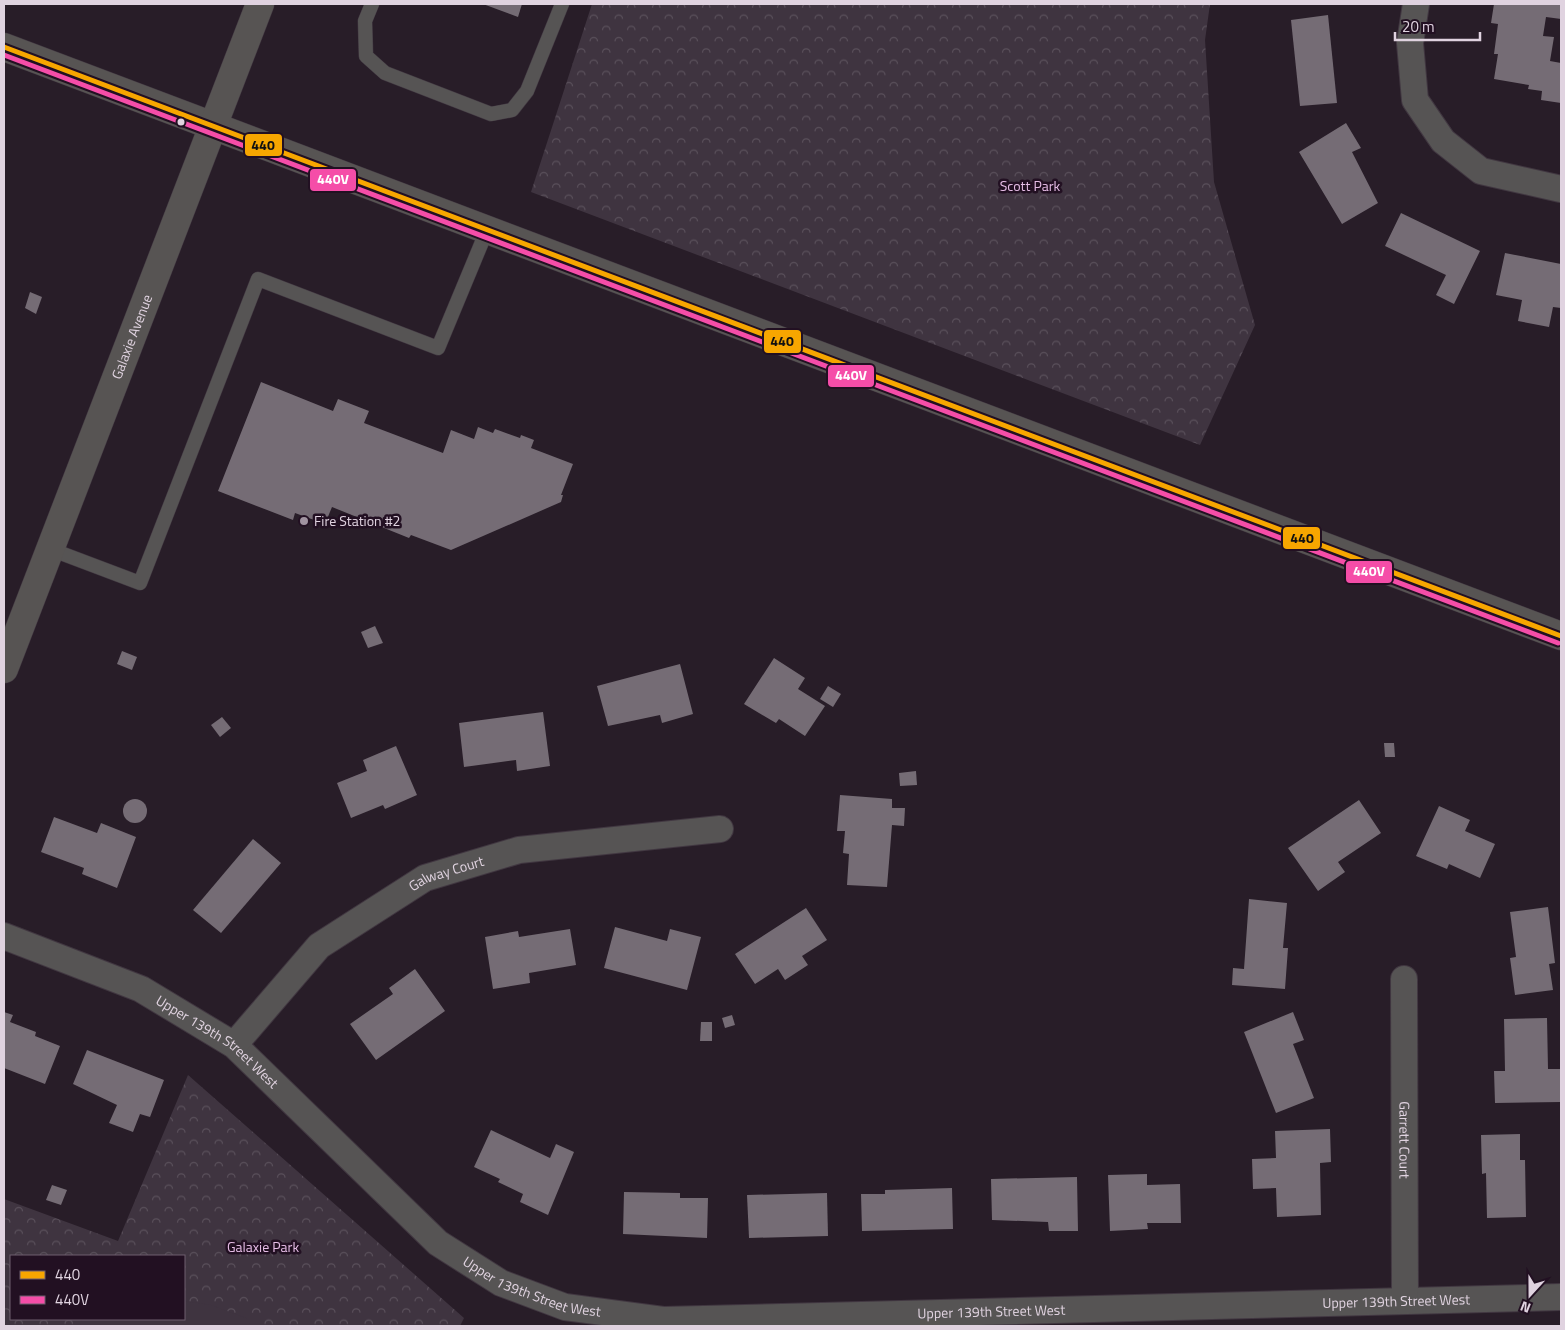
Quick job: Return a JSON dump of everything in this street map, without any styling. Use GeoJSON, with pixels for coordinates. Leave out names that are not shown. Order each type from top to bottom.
{"type":"FeatureCollection","features":[{"type":"Feature","properties":{"kind":"street","name":"Galaxie Avenue"},"geometry":{"type":"LineString","coordinates":[[4,669],[260,4]]}},
{"type":"Feature","properties":{"kind":"street"},"geometry":{"type":"LineString","coordinates":[[1416,4],[1410,43],[1415,100],[1443,141],[1481,171],[1561,189]]}},
{"type":"Feature","properties":{"kind":"street"},"geometry":{"type":"LineString","coordinates":[[4,47],[1561,636]]}},
{"type":"Feature","properties":{"kind":"street","name":"Galway Court"},"geometry":{"type":"LineString","coordinates":[[234,1045],[319,946],[425,878],[519,850],[720,829]]}},
{"type":"Feature","properties":{"kind":"street","name":"Upper 139th Street West"},"geometry":{"type":"LineString","coordinates":[[4,936],[141,989],[234,1045],[438,1243],[501,1283],[565,1307],[664,1320],[1205,1316],[1405,1301],[1561,1297]]}},
{"type":"Feature","properties":{"kind":"street","name":"Garrett Court"},"geometry":{"type":"LineString","coordinates":[[1404,978],[1405,1301]]}},
{"type":"Feature","properties":{"kind":"lane"},"geometry":{"type":"LineString","coordinates":[[372,5],[365,21],[366,56],[385,72],[491,114],[512,110],[528,92],[562,4]]}},
{"type":"Feature","properties":{"kind":"lane"},"geometry":{"type":"LineString","coordinates":[[50,548],[140,583],[258,279],[438,348],[487,230]]}},
{"type":"Feature","properties":{"kind":"green space","name":"Scott Park"},"geometry":{"type":"Polygon","coordinates":[[[592,4],[1210,4],[1205,40],[1214,182],[1255,325],[1200,445],[531,192],[592,4]]]}},
{"type":"Feature","properties":{"kind":"green space","name":"Galaxie Park"},"geometry":{"type":"Polygon","coordinates":[[[188,1075],[464,1318],[460,1326],[4,1326],[4,1199],[118,1241],[188,1075]]]}},
{"type":"Feature","properties":{"kind":"green space"},"geometry":{"type":"Polygon","coordinates":[[[185,1301],[211,1305],[246,1318],[251,1326],[80,1326],[82,1320],[185,1320],[185,1301]]]}},
{"type":"Feature","properties":{"kind":"building"},"geometry":{"type":"Polygon","coordinates":[[[483,4],[522,4],[518,17],[483,4]]]}},
{"type":"Feature","properties":{"kind":"building"},"geometry":{"type":"Polygon","coordinates":[[[1494,4],[1561,4],[1561,19],[1546,17],[1543,36],[1554,37],[1550,61],[1561,63],[1561,103],[1541,100],[1542,91],[1528,89],[1529,85],[1494,79],[1498,54],[1494,54],[1498,24],[1491,23],[1494,4]]]}},
{"type":"Feature","properties":{"kind":"building"},"geometry":{"type":"Polygon","coordinates":[[[1328,15],[1337,103],[1300,106],[1291,20],[1328,15]]]}},
{"type":"Feature","properties":{"kind":"building"},"geometry":{"type":"Polygon","coordinates":[[[1346,123],[1361,148],[1352,152],[1378,203],[1342,224],[1299,152],[1346,123]]]}},
{"type":"Feature","properties":{"kind":"building"},"geometry":{"type":"Polygon","coordinates":[[[1401,213],[1480,251],[1454,304],[1436,295],[1446,275],[1385,246],[1401,213]]]}},
{"type":"Feature","properties":{"kind":"building"},"geometry":{"type":"Polygon","coordinates":[[[1505,253],[1561,264],[1561,308],[1553,307],[1549,327],[1518,321],[1522,300],[1496,295],[1505,253]]]}},
{"type":"Feature","properties":{"kind":"building"},"geometry":{"type":"Polygon","coordinates":[[[30,292],[42,297],[36,314],[25,308],[30,292]]]}},
{"type":"Feature","properties":{"kind":"building"},"geometry":{"type":"Polygon","coordinates":[[[261,382],[333,411],[338,399],[369,411],[364,423],[443,453],[451,430],[474,439],[478,427],[493,433],[495,429],[520,438],[521,435],[534,440],[531,448],[573,464],[561,495],[563,495],[561,502],[451,550],[411,535],[409,538],[332,507],[325,524],[295,513],[293,520],[218,491],[261,382]]]}},
{"type":"Feature","properties":{"kind":"building"},"geometry":{"type":"Polygon","coordinates":[[[375,626],[383,643],[368,648],[361,632],[375,626]]]}},
{"type":"Feature","properties":{"kind":"building"},"geometry":{"type":"Polygon","coordinates":[[[122,651],[137,657],[132,670],[117,664],[122,651]]]}},
{"type":"Feature","properties":{"kind":"building"},"geometry":{"type":"Polygon","coordinates":[[[774,658],[805,678],[798,689],[825,706],[805,736],[779,719],[776,723],[744,704],[774,658]]]}},
{"type":"Feature","properties":{"kind":"building"},"geometry":{"type":"Polygon","coordinates":[[[680,664],[693,714],[662,723],[660,715],[608,726],[597,686],[680,664]]]}},
{"type":"Feature","properties":{"kind":"building"},"geometry":{"type":"Polygon","coordinates":[[[828,686],[841,694],[833,707],[820,699],[828,686]]]}},
{"type":"Feature","properties":{"kind":"building"},"geometry":{"type":"Polygon","coordinates":[[[543,712],[550,766],[517,771],[516,760],[464,767],[459,723],[543,712]]]}},
{"type":"Feature","properties":{"kind":"building"},"geometry":{"type":"Polygon","coordinates":[[[222,717],[231,728],[220,737],[211,725],[222,717]]]}},
{"type":"Feature","properties":{"kind":"building"},"geometry":{"type":"Polygon","coordinates":[[[1384,743],[1394,743],[1395,757],[1385,757],[1384,743]]]}},
{"type":"Feature","properties":{"kind":"building"},"geometry":{"type":"Polygon","coordinates":[[[396,746],[417,795],[385,809],[383,805],[351,818],[337,783],[367,771],[363,760],[396,746]]]}},
{"type":"Feature","properties":{"kind":"building"},"geometry":{"type":"Polygon","coordinates":[[[916,771],[917,785],[900,786],[899,773],[916,771]]]}},
{"type":"Feature","properties":{"kind":"building"},"geometry":{"type":"Polygon","coordinates":[[[840,795],[892,799],[892,808],[905,808],[904,826],[892,825],[887,887],[847,885],[849,854],[843,853],[845,831],[837,831],[840,795]]]}},
{"type":"Feature","properties":{"kind":"building"},"geometry":{"type":"Polygon","coordinates":[[[135,799],[143,803],[147,811],[143,819],[135,823],[127,819],[123,811],[127,803],[135,799]]]}},
{"type":"Feature","properties":{"kind":"building"},"geometry":{"type":"Polygon","coordinates":[[[1359,800],[1381,833],[1338,862],[1345,872],[1318,891],[1288,848],[1359,800]]]}},
{"type":"Feature","properties":{"kind":"building"},"geometry":{"type":"Polygon","coordinates":[[[1439,806],[1470,820],[1465,831],[1495,844],[1480,878],[1449,864],[1447,869],[1416,856],[1439,806]]]}},
{"type":"Feature","properties":{"kind":"building"},"geometry":{"type":"Polygon","coordinates":[[[54,817],[97,833],[101,823],[136,837],[117,888],[82,874],[84,868],[41,852],[54,817]]]}},
{"type":"Feature","properties":{"kind":"building"},"geometry":{"type":"Polygon","coordinates":[[[253,839],[281,863],[221,933],[193,910],[253,839]]]}},
{"type":"Feature","properties":{"kind":"building"},"geometry":{"type":"Polygon","coordinates":[[[1249,899],[1287,903],[1283,948],[1288,948],[1285,989],[1232,985],[1233,968],[1244,969],[1249,899]]]}},
{"type":"Feature","properties":{"kind":"building"},"geometry":{"type":"Polygon","coordinates":[[[1548,907],[1555,963],[1549,964],[1553,990],[1515,995],[1510,958],[1516,957],[1510,912],[1548,907]]]}},
{"type":"Feature","properties":{"kind":"building"},"geometry":{"type":"Polygon","coordinates":[[[806,908],[827,940],[802,956],[808,965],[785,980],[778,969],[755,984],[735,954],[806,908]]]}},
{"type":"Feature","properties":{"kind":"building"},"geometry":{"type":"Polygon","coordinates":[[[615,927],[667,941],[670,929],[701,937],[687,990],[604,968],[615,927]]]}},
{"type":"Feature","properties":{"kind":"building"},"geometry":{"type":"Polygon","coordinates":[[[570,929],[576,965],[529,973],[530,983],[493,989],[485,937],[518,931],[519,937],[570,929]]]}},
{"type":"Feature","properties":{"kind":"building"},"geometry":{"type":"Polygon","coordinates":[[[415,969],[445,1011],[376,1060],[350,1024],[393,994],[389,988],[415,969]]]}},
{"type":"Feature","properties":{"kind":"building"},"geometry":{"type":"Polygon","coordinates":[[[4,1012],[13,1015],[10,1022],[36,1032],[35,1036],[60,1046],[45,1084],[4,1068],[4,1012]]]}},
{"type":"Feature","properties":{"kind":"building"},"geometry":{"type":"Polygon","coordinates":[[[1293,1012],[1304,1040],[1293,1044],[1314,1098],[1276,1113],[1244,1032],[1293,1012]]]}},
{"type":"Feature","properties":{"kind":"building"},"geometry":{"type":"Polygon","coordinates":[[[732,1015],[735,1025],[725,1028],[722,1018],[732,1015]]]}},
{"type":"Feature","properties":{"kind":"building"},"geometry":{"type":"Polygon","coordinates":[[[1547,1018],[1548,1069],[1561,1069],[1561,1102],[1495,1103],[1494,1071],[1505,1071],[1504,1019],[1547,1018]]]}},
{"type":"Feature","properties":{"kind":"building"},"geometry":{"type":"Polygon","coordinates":[[[701,1022],[712,1022],[712,1041],[700,1041],[701,1022]]]}},
{"type":"Feature","properties":{"kind":"building"},"geometry":{"type":"Polygon","coordinates":[[[87,1050],[164,1080],[150,1117],[140,1114],[133,1132],[109,1123],[117,1105],[73,1084],[87,1050]]]}},
{"type":"Feature","properties":{"kind":"building"},"geometry":{"type":"Polygon","coordinates":[[[1330,1129],[1331,1162],[1320,1163],[1321,1215],[1277,1217],[1276,1188],[1253,1189],[1252,1159],[1276,1158],[1275,1131],[1330,1129]]]}},
{"type":"Feature","properties":{"kind":"building"},"geometry":{"type":"Polygon","coordinates":[[[491,1130],[550,1158],[556,1144],[574,1152],[548,1215],[520,1202],[523,1194],[498,1182],[500,1179],[474,1167],[491,1130]]]}},
{"type":"Feature","properties":{"kind":"building"},"geometry":{"type":"Polygon","coordinates":[[[1520,1134],[1520,1160],[1525,1160],[1526,1217],[1487,1218],[1486,1173],[1482,1174],[1481,1135],[1520,1134]]]}},
{"type":"Feature","properties":{"kind":"building"},"geometry":{"type":"Polygon","coordinates":[[[1147,1174],[1147,1185],[1180,1184],[1181,1223],[1147,1223],[1148,1229],[1110,1231],[1108,1175],[1147,1174]]]}},
{"type":"Feature","properties":{"kind":"building"},"geometry":{"type":"Polygon","coordinates":[[[1077,1177],[1078,1231],[1049,1231],[1048,1222],[992,1220],[991,1179],[1077,1177]]]}},
{"type":"Feature","properties":{"kind":"building"},"geometry":{"type":"Polygon","coordinates":[[[52,1185],[67,1190],[61,1205],[46,1200],[52,1185]]]}},
{"type":"Feature","properties":{"kind":"building"},"geometry":{"type":"Polygon","coordinates":[[[952,1188],[953,1229],[862,1231],[861,1194],[885,1194],[885,1190],[952,1188]]]}},
{"type":"Feature","properties":{"kind":"building"},"geometry":{"type":"Polygon","coordinates":[[[624,1192],[680,1193],[680,1198],[708,1198],[707,1238],[623,1234],[624,1192]]]}},
{"type":"Feature","properties":{"kind":"building"},"geometry":{"type":"Polygon","coordinates":[[[827,1193],[828,1236],[749,1238],[747,1195],[827,1193]]]}},
{"type":"Feature","properties":{"kind":"transit line","name":"440"},"geometry":{"type":"LineString","coordinates":[[4,47],[1561,636]]}},
{"type":"Feature","properties":{"kind":"transit line","name":"440V"},"geometry":{"type":"LineString","coordinates":[[4,55],[1558,643]]}},
{"type":"Feature","properties":{"kind":"place","name":"Fire Station #2"},"geometry":{"type":"Point","coordinates":[304,521]}}]}
